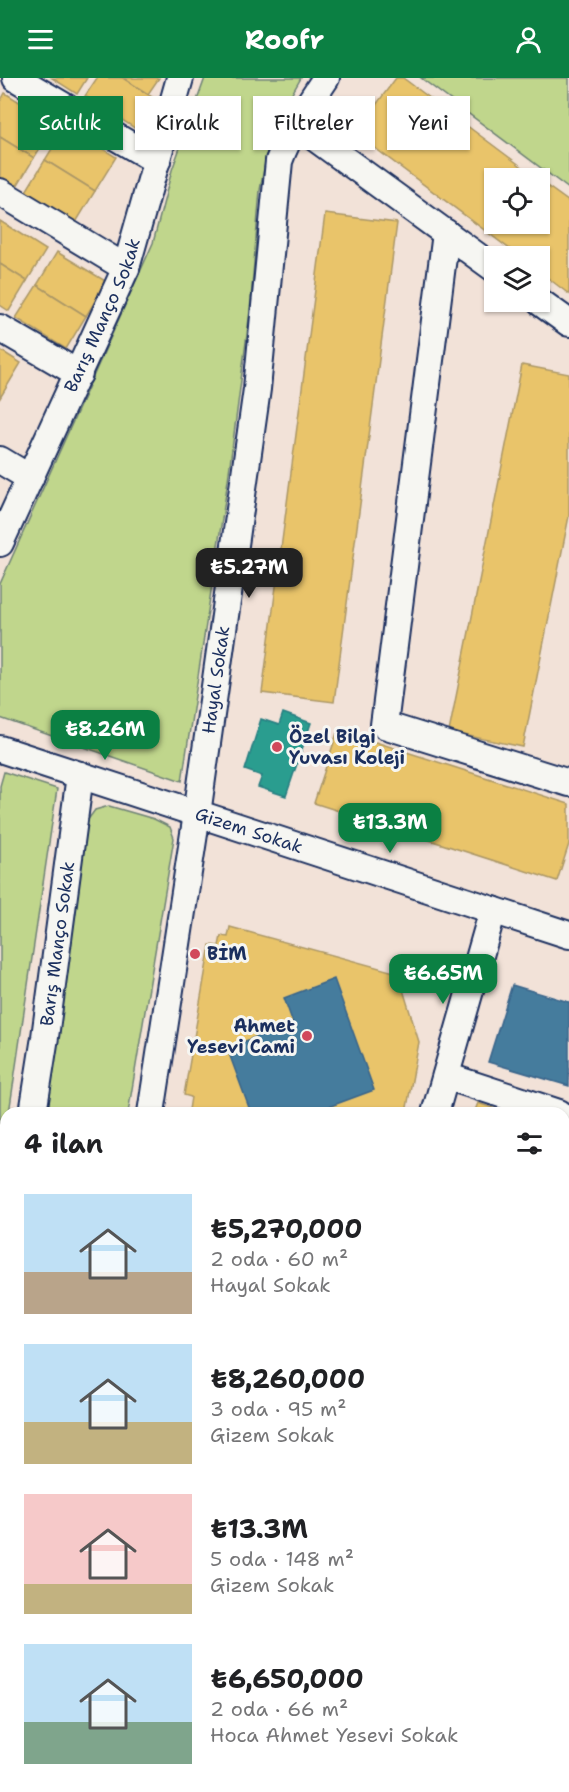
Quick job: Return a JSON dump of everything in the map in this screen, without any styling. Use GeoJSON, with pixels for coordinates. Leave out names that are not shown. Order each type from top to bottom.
{"type":"FeatureCollection","features":[{"type":"Feature","properties":{"kind":"street"},"geometry":{"type":"LineString","coordinates":[[16,78],[157,161]]}},
{"type":"Feature","properties":{"kind":"street","name":"Barış Manço Sokak"},"geometry":{"type":"LineString","coordinates":[[0,543],[126,268],[180,78]]}},
{"type":"Feature","properties":{"kind":"street","name":"Hayal Sokak"},"geometry":{"type":"LineString","coordinates":[[314,96],[326,78]]}},
{"type":"Feature","properties":{"kind":"street","name":"Hayal Sokak"},"geometry":{"type":"LineString","coordinates":[[152,1107],[197,814],[257,389],[276,183],[283,150]]}},
{"type":"Feature","properties":{"kind":"street"},"geometry":{"type":"LineString","coordinates":[[332,150],[484,261]]}},
{"type":"Feature","properties":{"kind":"street"},"geometry":{"type":"LineString","coordinates":[[0,192],[126,268]]}},
{"type":"Feature","properties":{"kind":"street"},"geometry":{"type":"LineString","coordinates":[[446,233],[384,725],[569,783]]}},
{"type":"Feature","properties":{"kind":"street"},"geometry":{"type":"LineString","coordinates":[[550,309],[569,323]]}},
{"type":"Feature","properties":{"kind":"street"},"geometry":{"type":"LineString","coordinates":[[0,328],[79,374]]}},
{"type":"Feature","properties":{"kind":"street"},"geometry":{"type":"LineString","coordinates":[[0,460],[30,478]]}},
{"type":"Feature","properties":{"kind":"street","name":"Gizem Sokak"},"geometry":{"type":"LineString","coordinates":[[0,749],[569,934]]}},
{"type":"Feature","properties":{"kind":"street","name":"Barış Manço Sokak"},"geometry":{"type":"LineString","coordinates":[[34,1107],[80,775]]}},
{"type":"Feature","properties":{"kind":"street"},"geometry":{"type":"LineString","coordinates":[[437,1107],[493,910]]}},
{"type":"Feature","properties":{"kind":"street"},"geometry":{"type":"LineString","coordinates":[[446,1076],[541,1107]]}},
{"type":"Feature","properties":{"kind":"green space"},"geometry":{"type":"Polygon","coordinates":[[[205,78],[301,78],[291,96],[253,96],[253,150],[267,150],[260,190],[250,311],[228,480],[182,781],[0,718],[0,584],[153,243],[179,150],[241,150],[241,96],[199,96],[205,78]]]}},
{"type":"Feature","properties":{"kind":"green space"},"geometry":{"type":"Polygon","coordinates":[[[421,78],[569,78],[569,189],[550,175],[550,168],[541,168],[470,115],[470,96],[445,96],[421,78]]]}},
{"type":"Feature","properties":{"kind":"green space"},"geometry":{"type":"Polygon","coordinates":[[[4,772],[57,789],[10,1107],[0,1107],[0,786],[4,772]]]}},
{"type":"Feature","properties":{"kind":"green space"},"geometry":{"type":"Polygon","coordinates":[[[109,806],[154,819],[170,827],[174,838],[129,1107],[42,1107],[81,829],[95,810],[109,806]]]}},
{"type":"Feature","properties":{"kind":"building: Konut"},"geometry":{"type":"Polygon","coordinates":[[[52,78],[87,78],[77,94],[52,78]]]}},
{"type":"Feature","properties":{"kind":"building: Konut"},"geometry":{"type":"Polygon","coordinates":[[[97,78],[123,78],[150,96],[135,96],[135,128],[123,121],[123,96],[85,96],[97,78]]]}},
{"type":"Feature","properties":{"kind":"building: Konut"},"geometry":{"type":"Polygon","coordinates":[[[123,78],[159,78],[148,94],[123,78]]]}},
{"type":"Feature","properties":{"kind":"building: Konut"},"geometry":{"type":"Polygon","coordinates":[[[396,78],[403,78],[427,96],[387,96],[387,150],[470,150],[470,128],[524,168],[484,168],[484,230],[375,148],[375,106],[396,78]]]}},
{"type":"Feature","properties":{"kind":"building: Konut"},"geometry":{"type":"Polygon","coordinates":[[[5,93],[18,101],[18,148],[0,137],[0,102],[5,93]]]}},
{"type":"Feature","properties":{"kind":"building: Konut"},"geometry":{"type":"Polygon","coordinates":[[[0,137],[34,158],[14,191],[0,182],[0,137]]]}},
{"type":"Feature","properties":{"kind":"building: Konut"},"geometry":{"type":"Polygon","coordinates":[[[21,150],[39,150],[34,158],[21,150]]]}},
{"type":"Feature","properties":{"kind":"building: Konut"},"geometry":{"type":"Polygon","coordinates":[[[51,150],[105,150],[116,157],[95,191],[45,160],[51,150]]]}},
{"type":"Feature","properties":{"kind":"building: Konut"},"geometry":{"type":"Polygon","coordinates":[[[45,160],[95,191],[75,224],[25,193],[45,160]]]}},
{"type":"Feature","properties":{"kind":"building: Konut"},"geometry":{"type":"Polygon","coordinates":[[[550,188],[569,202],[569,294],[550,280],[550,246],[506,246],[490,234],[550,234],[550,188]]]}},
{"type":"Feature","properties":{"kind":"building: Konut"},"geometry":{"type":"Polygon","coordinates":[[[325,214],[397,223],[334,702],[262,693],[325,214]]]}},
{"type":"Feature","properties":{"kind":"building: Konut"},"geometry":{"type":"Polygon","coordinates":[[[0,221],[46,250],[27,281],[0,264],[0,221]]]}},
{"type":"Feature","properties":{"kind":"building: Konut"},"geometry":{"type":"Polygon","coordinates":[[[57,252],[107,282],[86,316],[37,285],[57,252]]]}},
{"type":"Feature","properties":{"kind":"building: Konut"},"geometry":{"type":"Polygon","coordinates":[[[0,264],[27,281],[9,311],[0,305],[0,264]]]}},
{"type":"Feature","properties":{"kind":"building: Konut"},"geometry":{"type":"Polygon","coordinates":[[[37,285],[86,316],[66,349],[16,318],[37,285]]]}},
{"type":"Feature","properties":{"kind":"building: Konut"},"geometry":{"type":"Polygon","coordinates":[[[0,350],[21,363],[0,398],[0,350]]]}},
{"type":"Feature","properties":{"kind":"building: Konut"},"geometry":{"type":"Polygon","coordinates":[[[522,365],[569,374],[569,516],[523,747],[449,732],[522,365]]]}},
{"type":"Feature","properties":{"kind":"building: Konut"},"geometry":{"type":"Polygon","coordinates":[[[338,730],[569,804],[569,844],[557,881],[314,803],[338,730]]]}},
{"type":"Feature","properties":{"kind":"building: Konut"},"geometry":{"type":"Polygon","coordinates":[[[230,927],[398,973],[419,1042],[407,1107],[189,1107],[191,1097],[184,1095],[210,945],[219,946],[221,936],[228,937],[230,927]]]}},
{"type":"Feature","properties":{"kind":"building: Konut"},"geometry":{"type":"Polygon","coordinates":[[[478,1103],[490,1107],[476,1107],[478,1103]]]}},
{"type":"Feature","properties":{"kind":"building: Okul","name":"Özel Bilgi Yuvası Koleji"},"geometry":{"type":"Polygon","coordinates":[[[283,713],[311,723],[286,796],[258,787],[262,776],[245,770],[261,719],[279,725],[283,713]]]}},
{"type":"Feature","properties":{"kind":"building: Kamu","name":"Ahmet Yesevi Cami"},"geometry":{"type":"Polygon","coordinates":[[[334,979],[374,1090],[328,1107],[249,1107],[227,1048],[293,1023],[284,998],[334,979]]]}},
{"type":"Feature","properties":{"kind":"building: Kamu"},"geometry":{"type":"Polygon","coordinates":[[[512,985],[569,1002],[569,1086],[488,1062],[512,985]]]}},
{"type":"Feature","properties":{"kind":"place","name":"Özel Bilgi Yuvası Koleji"},"geometry":{"type":"Point","coordinates":[277,747]}},
{"type":"Feature","properties":{"kind":"place","name":"BİM"},"geometry":{"type":"Point","coordinates":[195,954]}},
{"type":"Feature","properties":{"kind":"place","name":"Ahmet Yesevi Cami"},"geometry":{"type":"Point","coordinates":[307,1036]}}]}
